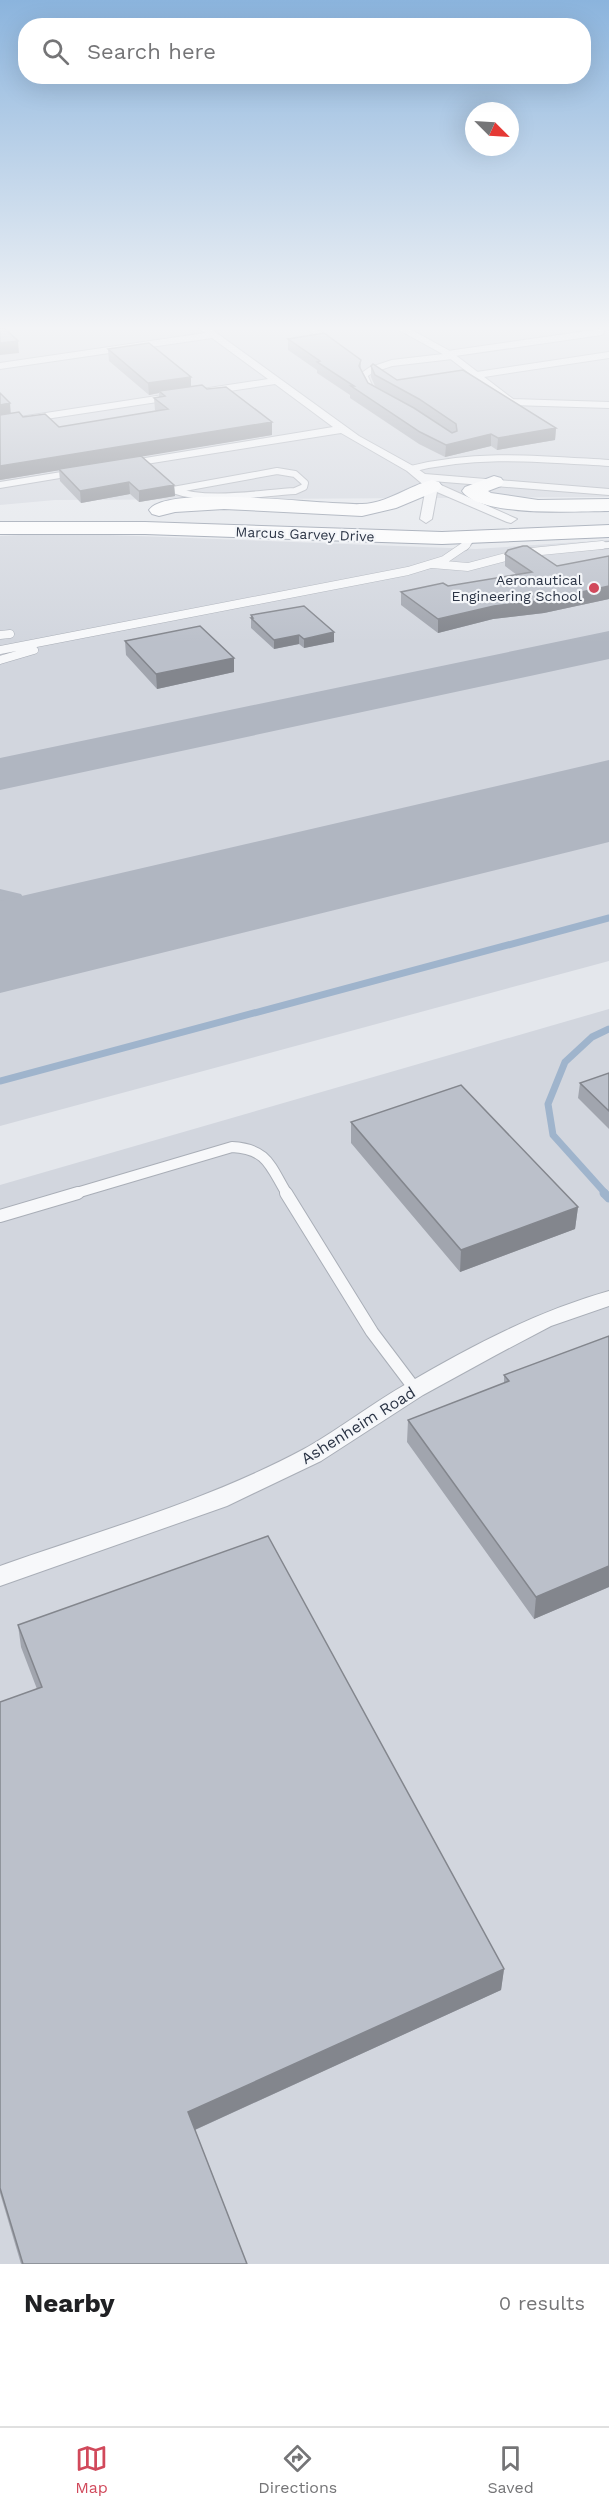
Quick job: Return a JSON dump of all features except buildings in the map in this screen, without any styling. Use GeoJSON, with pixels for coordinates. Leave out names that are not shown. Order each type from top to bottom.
{"type":"FeatureCollection","features":[{"type":"Feature","properties":{"kind":"highway"},"geometry":{"type":"LineString","coordinates":[[159,510],[165,506],[178,504],[362,510],[396,502],[427,482]]}},
{"type":"Feature","properties":{"kind":"highway"},"geometry":{"type":"LineString","coordinates":[[494,482],[472,491],[481,497],[518,504],[609,505]]}},
{"type":"Feature","properties":{"kind":"highway","name":"Marcus Garvey Drive"},"geometry":{"type":"LineString","coordinates":[[0,515],[159,510],[426,519],[609,517]]}},
{"type":"Feature","properties":{"kind":"highway"},"geometry":{"type":"LineString","coordinates":[[145,528],[166,519],[402,531],[411,530],[426,519]]}},
{"type":"Feature","properties":{"kind":"highway","name":"Marcus Garvey Drive"},"geometry":{"type":"LineString","coordinates":[[0,528],[145,528],[442,538],[609,531]]}},
{"type":"Feature","properties":{"kind":"street"},"geometry":{"type":"LineString","coordinates":[[0,485],[104,468],[146,465],[328,432]]}},
{"type":"Feature","properties":{"kind":"street"},"geometry":{"type":"LineString","coordinates":[[348,432],[411,469],[427,482],[511,519]]}},
{"type":"Feature","properties":{"kind":"street"},"geometry":{"type":"LineString","coordinates":[[427,482],[494,482],[609,492]]}},
{"type":"Feature","properties":{"kind":"street"},"geometry":{"type":"LineString","coordinates":[[426,519],[427,482]]}},
{"type":"Feature","properties":{"kind":"street","name":"Ashenheim Road"},"geometry":{"type":"LineString","coordinates":[[0,1576],[218,1499],[313,1455],[415,1389],[543,1321],[609,1298]]}},
{"type":"Feature","properties":{"kind":"lane"},"geometry":{"type":"LineString","coordinates":[[411,469],[434,461],[469,458],[609,463]]}},
{"type":"Feature","properties":{"kind":"lane"},"geometry":{"type":"LineString","coordinates":[[158,476],[173,490],[177,493],[199,495],[295,491],[304,488],[306,483],[295,474],[277,471],[173,490]]}},
{"type":"Feature","properties":{"kind":"lane"},"geometry":{"type":"LineString","coordinates":[[442,538],[448,541],[453,550],[447,558]]}},
{"type":"Feature","properties":{"kind":"lane"},"geometry":{"type":"LineString","coordinates":[[0,650],[408,571],[447,558],[465,549],[472,538]]}},
{"type":"Feature","properties":{"kind":"lane"},"geometry":{"type":"LineString","coordinates":[[431,564],[451,569],[465,569],[520,554],[609,545]]}},
{"type":"Feature","properties":{"kind":"lane"},"geometry":{"type":"LineString","coordinates":[[0,635],[10,634]]}},
{"type":"Feature","properties":{"kind":"lane"},"geometry":{"type":"LineString","coordinates":[[0,660],[75,637]]}},
{"type":"Feature","properties":{"kind":"lane"},"geometry":{"type":"LineString","coordinates":[[0,1216],[232,1147],[249,1148],[262,1154],[372,1332],[415,1389]]}},
{"type":"Feature","properties":{"kind":"shaded area"},"geometry":{"type":"Polygon","coordinates":[[[0,432],[609,432],[609,497],[55,500],[0,505],[0,432]]]}},
{"type":"Feature","properties":{"kind":"shaded area"},"geometry":{"type":"Polygon","coordinates":[[[57,533],[476,549],[609,540],[609,961],[0,1126],[0,536],[57,533]]]}},
{"type":"Feature","properties":{"kind":"shaded area"},"geometry":{"type":"Polygon","coordinates":[[[609,1009],[609,2264],[0,2264],[0,1185],[609,1009]]]}},
{"type":"Feature","properties":{"kind":"waterway"},"geometry":{"type":"LineString","coordinates":[[0,1081],[609,918]]}},
{"type":"Feature","properties":{"kind":"waterway"},"geometry":{"type":"LineString","coordinates":[[606,1194],[553,1135],[548,1104],[565,1062],[592,1037],[609,1029]]}},
{"type":"Feature","properties":{"kind":"waterway"},"geometry":{"type":"LineString","coordinates":[[604,1193],[609,1198]]}},
{"type":"Feature","properties":{"kind":"taxiway"},"geometry":{"type":"LineString","coordinates":[[0,774],[609,645]]}},
{"type":"Feature","properties":{"kind":"taxiway"},"geometry":{"type":"LineString","coordinates":[[0,907],[22,942]]}},
{"type":"Feature","properties":{"kind":"runway"},"geometry":{"type":"LineString","coordinates":[[0,947],[609,801]]}},
{"type":"Feature","properties":{"kind":"place","name":"Aeronautical Engineering School"},"geometry":{"type":"Point","coordinates":[594,588]}}]}
